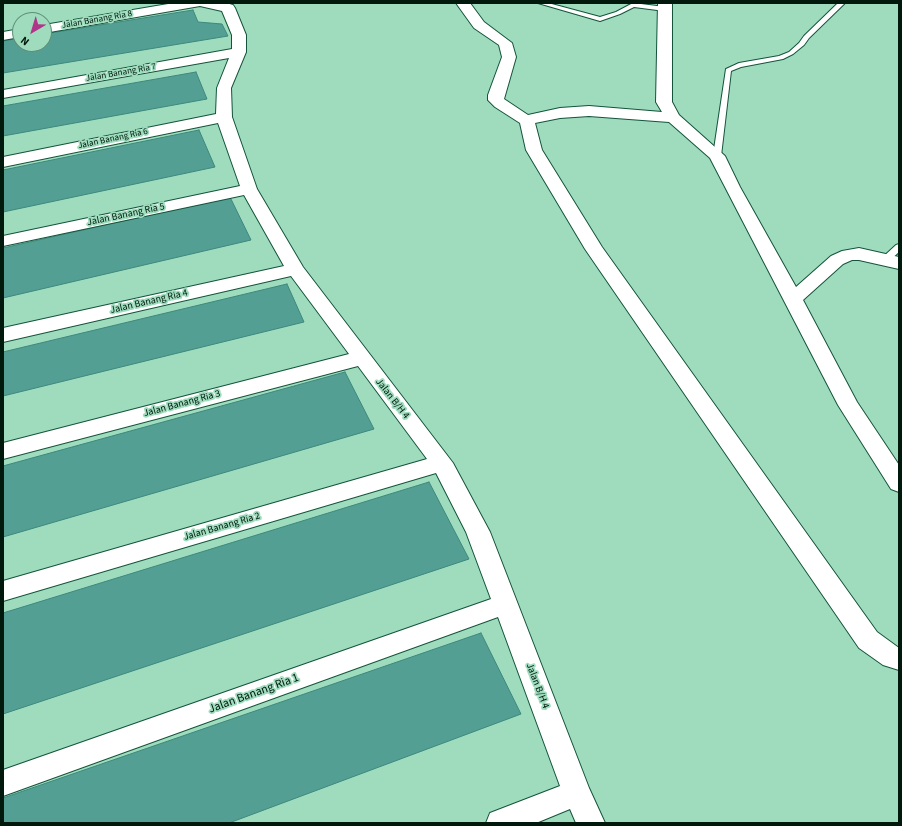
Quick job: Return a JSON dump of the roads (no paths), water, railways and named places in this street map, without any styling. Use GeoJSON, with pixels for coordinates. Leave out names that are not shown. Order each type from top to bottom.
{"type":"FeatureCollection","features":[{"type":"Feature","properties":{"kind":"street","name":"Jalan Banang Ria 8"},"geometry":{"type":"LineString","coordinates":[[52,28],[198,3]]}},
{"type":"Feature","properties":{"kind":"street","name":"Jalan B/H 4"},"geometry":{"type":"LineString","coordinates":[[202,3],[216,4],[228,8],[239,35],[239,52],[224,88],[224,116],[249,189],[295,269],[442,463],[478,532],[577,793],[591,823]]}},
{"type":"Feature","properties":{"kind":"street"},"geometry":{"type":"LineString","coordinates":[[462,3],[479,26],[505,43],[509,58],[496,95],[496,100],[527,121],[534,150],[594,249],[868,640],[892,657],[899,659]]}},
{"type":"Feature","properties":{"kind":"street"},"geometry":{"type":"LineString","coordinates":[[665,6],[664,102],[673,118],[718,156],[732,187],[793,299],[848,405],[899,483]]}},
{"type":"Feature","properties":{"kind":"street","name":"Jalan Banang Ria 7"},"geometry":{"type":"LineString","coordinates":[[3,94],[239,52]]}},
{"type":"Feature","properties":{"kind":"street"},"geometry":{"type":"LineString","coordinates":[[527,121],[535,117],[554,114],[589,112],[673,118]]}},
{"type":"Feature","properties":{"kind":"street","name":"Jalan Banang Ria 6"},"geometry":{"type":"LineString","coordinates":[[3,162],[224,116]]}},
{"type":"Feature","properties":{"kind":"street","name":"Jalan Banang Ria 5"},"geometry":{"type":"LineString","coordinates":[[3,241],[249,189]]}},
{"type":"Feature","properties":{"kind":"street"},"geometry":{"type":"LineString","coordinates":[[793,299],[837,260],[859,254],[895,256]]}},
{"type":"Feature","properties":{"kind":"street","name":"Jalan Banang Ria 4"},"geometry":{"type":"LineString","coordinates":[[3,335],[295,269]]}},
{"type":"Feature","properties":{"kind":"street","name":"Jalan Banang Ria 3"},"geometry":{"type":"LineString","coordinates":[[3,451],[361,358]]}},
{"type":"Feature","properties":{"kind":"street","name":"Jalan Banang Ria 2"},"geometry":{"type":"LineString","coordinates":[[3,590],[442,463]]}},
{"type":"Feature","properties":{"kind":"street","name":"Jalan Banang Ria 1"},"geometry":{"type":"LineString","coordinates":[[3,783],[505,604]]}},
{"type":"Feature","properties":{"kind":"street"},"geometry":{"type":"LineString","coordinates":[[500,823],[577,793]]}},
{"type":"Feature","properties":{"kind":"lane"},"geometry":{"type":"LineString","coordinates":[[541,3],[600,19],[618,14],[632,5],[665,6]]}},
{"type":"Feature","properties":{"kind":"lane"},"geometry":{"type":"LineString","coordinates":[[718,156],[728,70],[739,65],[781,58],[792,53],[842,3]]}}]}
